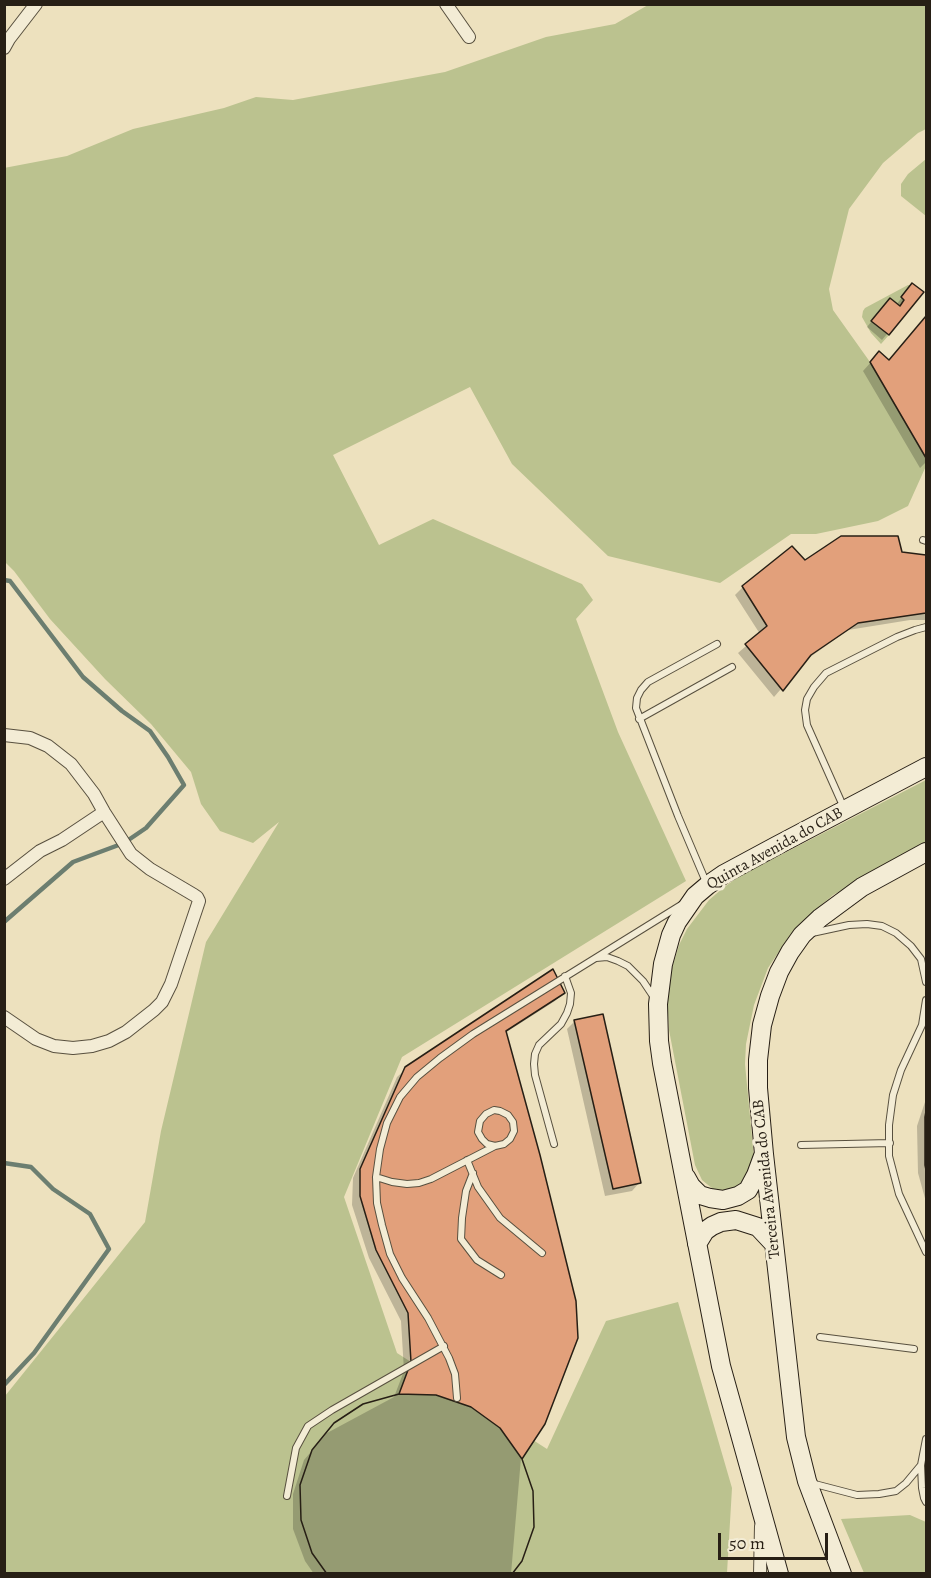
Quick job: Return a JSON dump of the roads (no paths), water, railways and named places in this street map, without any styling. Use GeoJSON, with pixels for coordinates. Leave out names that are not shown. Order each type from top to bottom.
{"type":"FeatureCollection","features":[{"type":"Feature","properties":{"kind":"main road","name":"Quinta Avenida do CAB"},"geometry":{"type":"LineString","coordinates":[[658,1004],[663,964],[671,935],[681,915],[701,891],[724,874],[926,768]]}},
{"type":"Feature","properties":{"kind":"main road","name":"Terceira Avenida do CAB"},"geometry":{"type":"LineString","coordinates":[[842,1574],[815,1507],[796,1437],[773,1243],[758,1088],[762,1025],[779,972],[789,952],[802,935],[820,918],[862,887],[927,852]]}},
{"type":"Feature","properties":{"kind":"main road"},"geometry":{"type":"LineString","coordinates":[[658,1004],[659,1041],[721,1366],[779,1574]]}},
{"type":"Feature","properties":{"kind":"main road"},"geometry":{"type":"LineString","coordinates":[[683,1170],[691,1186],[700,1195],[723,1200],[738,1196],[748,1190],[764,1154]]}},
{"type":"Feature","properties":{"kind":"main road"},"geometry":{"type":"LineString","coordinates":[[697,1244],[705,1231],[712,1226],[736,1220],[758,1227],[773,1243]]}},
{"type":"Feature","properties":{"kind":"street"},"geometry":{"type":"LineString","coordinates":[[6,40],[36,4]]}},
{"type":"Feature","properties":{"kind":"street"},"geometry":{"type":"LineString","coordinates":[[446,4],[469,37]]}},
{"type":"Feature","properties":{"kind":"street"},"geometry":{"type":"LineString","coordinates":[[4,735],[30,738],[48,746],[71,764],[94,794],[131,854],[197,897],[199,901],[171,984],[162,1002],[126,1032],[109,1041],[92,1046],[73,1048],[54,1046],[36,1040],[4,1017]]}},
{"type":"Feature","properties":{"kind":"street"},"geometry":{"type":"LineString","coordinates":[[4,879],[40,851],[62,840],[104,812]]}},
{"type":"Feature","properties":{"kind":"street"},"geometry":{"type":"LineString","coordinates":[[760,1574],[761,1510]]}},
{"type":"Feature","properties":{"kind":"lane"},"geometry":{"type":"LineString","coordinates":[[845,810],[807,725],[805,710],[807,699],[826,674],[897,637],[927,627]]}},
{"type":"Feature","properties":{"kind":"lane"},"geometry":{"type":"LineString","coordinates":[[457,1398],[455,1374],[444,1346],[390,1254],[377,1203],[376,1177],[387,1123],[400,1097],[417,1077],[440,1058],[473,1034],[701,891],[691,848],[636,708],[637,698],[648,682],[717,644]]}},
{"type":"Feature","properties":{"kind":"lane"},"geometry":{"type":"LineString","coordinates":[[639,719],[732,667]]}},
{"type":"Feature","properties":{"kind":"lane"},"geometry":{"type":"LineString","coordinates":[[802,935],[849,925],[882,926],[896,933],[911,946],[921,959],[927,981]]}},
{"type":"Feature","properties":{"kind":"lane"},"geometry":{"type":"LineString","coordinates":[[595,958],[606,957],[628,966],[643,981],[658,1004]]}},
{"type":"Feature","properties":{"kind":"lane"},"geometry":{"type":"LineString","coordinates":[[554,1144],[534,1064],[539,1046],[561,1024],[567,1013],[571,993],[565,976]]}},
{"type":"Feature","properties":{"kind":"lane"},"geometry":{"type":"LineString","coordinates":[[927,1000],[924,1022],[901,1070],[893,1095],[889,1125],[889,1156],[899,1194],[927,1252]]}},
{"type":"Feature","properties":{"kind":"lane"},"geometry":{"type":"LineString","coordinates":[[376,1177],[392,1182],[419,1183],[495,1146],[504,1144],[514,1131],[513,1122],[508,1115],[494,1110],[480,1121],[478,1132],[487,1144],[495,1146]]}},
{"type":"Feature","properties":{"kind":"lane"},"geometry":{"type":"LineString","coordinates":[[801,1145],[890,1143]]}},
{"type":"Feature","properties":{"kind":"lane"},"geometry":{"type":"LineString","coordinates":[[467,1160],[478,1187],[500,1218],[542,1253]]}},
{"type":"Feature","properties":{"kind":"lane"},"geometry":{"type":"LineString","coordinates":[[473,1173],[466,1191],[461,1239],[477,1260],[501,1275]]}},
{"type":"Feature","properties":{"kind":"lane"},"geometry":{"type":"LineString","coordinates":[[820,1336],[914,1349]]}},
{"type":"Feature","properties":{"kind":"lane"},"geometry":{"type":"LineString","coordinates":[[287,1496],[296,1448],[308,1426],[444,1346]]}},
{"type":"Feature","properties":{"kind":"lane"},"geometry":{"type":"LineString","coordinates":[[927,1439],[921,1465],[922,1488],[927,1502]]}},
{"type":"Feature","properties":{"kind":"lane"},"geometry":{"type":"LineString","coordinates":[[807,1481],[857,1495],[879,1494],[896,1491],[921,1465]]}},
{"type":"Feature","properties":{"kind":"waterway"},"geometry":{"type":"LineString","coordinates":[[4,580],[10,581],[83,677],[122,711],[150,731],[184,785],[146,828],[124,843],[73,862],[4,922]]}},
{"type":"Feature","properties":{"kind":"waterway"},"geometry":{"type":"LineString","coordinates":[[4,1163],[31,1167],[53,1189],[90,1214],[109,1249],[34,1353],[4,1385]]}}]}
